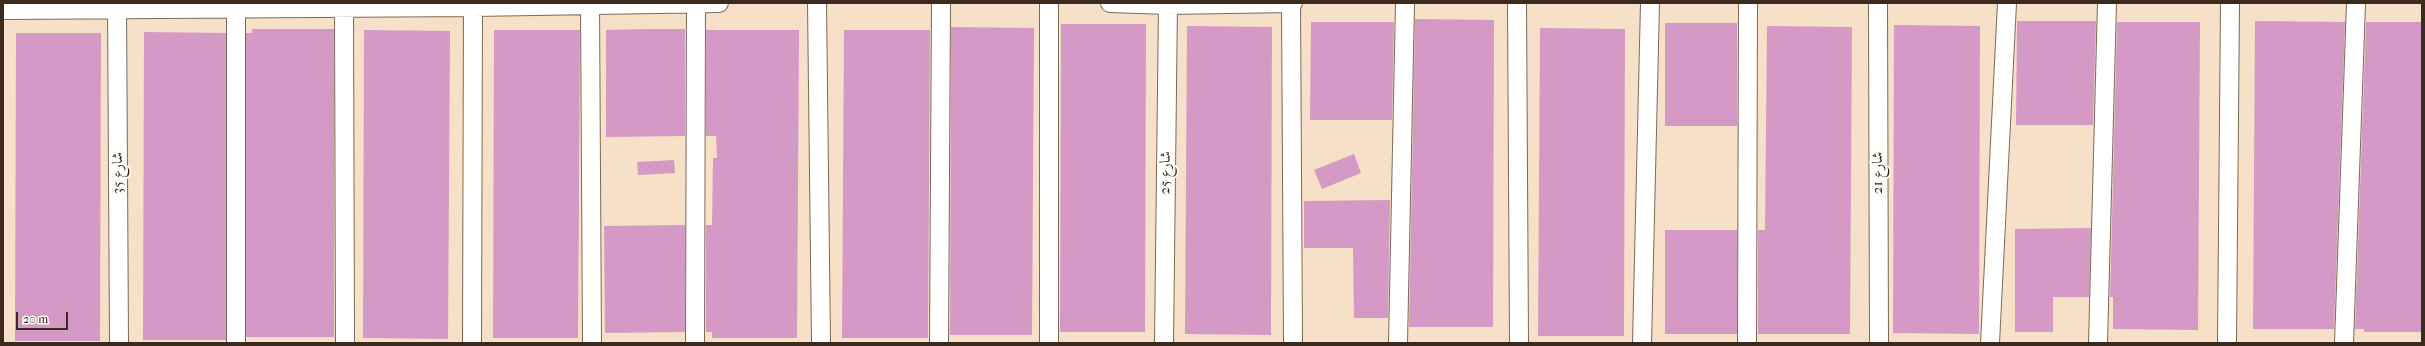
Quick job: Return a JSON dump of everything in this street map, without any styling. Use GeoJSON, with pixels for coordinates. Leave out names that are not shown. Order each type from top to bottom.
{"type":"FeatureCollection","features":[{"type":"Feature","properties":{"kind":"street"},"geometry":{"type":"LineString","coordinates":[[695,343],[696,3]]}},
{"type":"Feature","properties":{"kind":"street"},"geometry":{"type":"LineString","coordinates":[[3,10],[117,6],[719,3]]}},
{"type":"Feature","properties":{"kind":"street"},"geometry":{"type":"LineString","coordinates":[[817,3],[821,343]]}},
{"type":"Feature","properties":{"kind":"street"},"geometry":{"type":"LineString","coordinates":[[939,343],[941,3]]}},
{"type":"Feature","properties":{"kind":"street"},"geometry":{"type":"LineString","coordinates":[[1049,3],[1049,343]]}},
{"type":"Feature","properties":{"kind":"street"},"geometry":{"type":"LineString","coordinates":[[1110,3],[1292,3],[1293,343]]}},
{"type":"Feature","properties":{"kind":"street"},"geometry":{"type":"LineString","coordinates":[[1398,343],[1405,3]]}},
{"type":"Feature","properties":{"kind":"street"},"geometry":{"type":"LineString","coordinates":[[1517,3],[1519,343]]}},
{"type":"Feature","properties":{"kind":"street"},"geometry":{"type":"LineString","coordinates":[[1642,343],[1650,3]]}},
{"type":"Feature","properties":{"kind":"street"},"geometry":{"type":"LineString","coordinates":[[1747,343],[1748,3]]}},
{"type":"Feature","properties":{"kind":"street","name":"شارع 21"},"geometry":{"type":"LineString","coordinates":[[1878,3],[1879,343]]}},
{"type":"Feature","properties":{"kind":"street"},"geometry":{"type":"LineString","coordinates":[[1990,343],[2007,3]]}},
{"type":"Feature","properties":{"kind":"street"},"geometry":{"type":"LineString","coordinates":[[2098,343],[2107,3]]}},
{"type":"Feature","properties":{"kind":"street"},"geometry":{"type":"LineString","coordinates":[[2227,343],[2230,3]]}},
{"type":"Feature","properties":{"kind":"street"},"geometry":{"type":"LineString","coordinates":[[2344,343],[2356,3]]}},
{"type":"Feature","properties":{"kind":"street"},"geometry":{"type":"LineString","coordinates":[[590,4],[592,343]]}},
{"type":"Feature","properties":{"kind":"street","name":"شارع 25"},"geometry":{"type":"LineString","coordinates":[[1164,343],[1168,4]]}},
{"type":"Feature","properties":{"kind":"street"},"geometry":{"type":"LineString","coordinates":[[236,5],[236,343]]}},
{"type":"Feature","properties":{"kind":"street"},"geometry":{"type":"LineString","coordinates":[[344,5],[345,343]]}},
{"type":"Feature","properties":{"kind":"street"},"geometry":{"type":"LineString","coordinates":[[472,343],[473,5]]}},
{"type":"Feature","properties":{"kind":"street","name":"شارع 35"},"geometry":{"type":"LineString","coordinates":[[117,6],[119,343]]}},
{"type":"Feature","properties":{"kind":"building"},"geometry":{"type":"Polygon","coordinates":[[[1415,19],[1494,20],[1493,327],[1409,327],[1415,19]]]}},
{"type":"Feature","properties":{"kind":"building"},"geometry":{"type":"Polygon","coordinates":[[[2017,21],[2096,21],[2093,125],[2016,125],[2017,21]]]}},
{"type":"Feature","properties":{"kind":"building"},"geometry":{"type":"Polygon","coordinates":[[[2255,21],[2345,22],[2334,329],[2253,329],[2255,21]]]}},
{"type":"Feature","properties":{"kind":"building"},"geometry":{"type":"Polygon","coordinates":[[[1311,22],[1394,22],[1392,120],[1310,120],[1311,22]]]}},
{"type":"Feature","properties":{"kind":"building"},"geometry":{"type":"Polygon","coordinates":[[[2117,22],[2200,22],[2198,330],[2113,329],[2113,297],[2110,297],[2117,22]]]}},
{"type":"Feature","properties":{"kind":"building"},"geometry":{"type":"Polygon","coordinates":[[[2366,22],[2422,22],[2422,332],[2364,332],[2364,329],[2355,329],[2366,22]]]}},
{"type":"Feature","properties":{"kind":"building"},"geometry":{"type":"Polygon","coordinates":[[[1665,23],[1737,23],[1737,126],[1665,126],[1665,23]]]}},
{"type":"Feature","properties":{"kind":"building"},"geometry":{"type":"Polygon","coordinates":[[[1061,24],[1146,24],[1145,332],[1060,332],[1061,24]]]}},
{"type":"Feature","properties":{"kind":"building"},"geometry":{"type":"Polygon","coordinates":[[[1894,25],[1980,26],[1979,334],[1893,333],[1894,25]]]}},
{"type":"Feature","properties":{"kind":"building"},"geometry":{"type":"Polygon","coordinates":[[[1187,26],[1272,27],[1271,335],[1185,334],[1187,26]]]}},
{"type":"Feature","properties":{"kind":"building"},"geometry":{"type":"Polygon","coordinates":[[[1767,26],[1852,27],[1850,334],[1758,334],[1758,230],[1765,230],[1767,26]]]}},
{"type":"Feature","properties":{"kind":"building"},"geometry":{"type":"Polygon","coordinates":[[[951,27],[1034,28],[1032,335],[950,335],[951,27]]]}},
{"type":"Feature","properties":{"kind":"building"},"geometry":{"type":"Polygon","coordinates":[[[1540,28],[1625,29],[1624,336],[1538,336],[1540,28]]]}},
{"type":"Feature","properties":{"kind":"building"},"geometry":{"type":"Polygon","coordinates":[[[252,29],[334,29],[334,337],[246,337],[246,33],[252,33],[252,29]]]}},
{"type":"Feature","properties":{"kind":"building"},"geometry":{"type":"Polygon","coordinates":[[[685,29],[685,136],[606,137],[606,30],[685,29]]]}},
{"type":"Feature","properties":{"kind":"building"},"geometry":{"type":"Polygon","coordinates":[[[364,30],[450,31],[448,339],[363,338],[364,30]]]}},
{"type":"Feature","properties":{"kind":"building"},"geometry":{"type":"Polygon","coordinates":[[[494,30],[580,30],[578,338],[493,338],[494,30]]]}},
{"type":"Feature","properties":{"kind":"building"},"geometry":{"type":"Polygon","coordinates":[[[706,30],[799,30],[797,338],[712,338],[712,332],[706,332],[706,225],[712,225],[713,158],[717,158],[716,136],[706,136],[706,30]]]}},
{"type":"Feature","properties":{"kind":"building"},"geometry":{"type":"Polygon","coordinates":[[[844,30],[930,30],[928,338],[842,338],[844,30]]]}},
{"type":"Feature","properties":{"kind":"building"},"geometry":{"type":"Polygon","coordinates":[[[144,32],[226,33],[226,340],[143,340],[144,32]]]}},
{"type":"Feature","properties":{"kind":"building"},"geometry":{"type":"Polygon","coordinates":[[[16,33],[101,33],[100,341],[15,341],[16,33]]]}},
{"type":"Feature","properties":{"kind":"building"},"geometry":{"type":"Polygon","coordinates":[[[1354,154],[1361,173],[1322,189],[1314,170],[1354,154]]]}},
{"type":"Feature","properties":{"kind":"building"},"geometry":{"type":"Polygon","coordinates":[[[674,160],[675,173],[638,175],[637,162],[674,160]]]}},
{"type":"Feature","properties":{"kind":"building"},"geometry":{"type":"Polygon","coordinates":[[[1390,200],[1388,318],[1354,318],[1353,248],[1304,248],[1304,201],[1390,200]]]}},
{"type":"Feature","properties":{"kind":"building"},"geometry":{"type":"Polygon","coordinates":[[[685,225],[685,332],[605,333],[604,226],[685,225]]]}},
{"type":"Feature","properties":{"kind":"building"},"geometry":{"type":"Polygon","coordinates":[[[2091,228],[2089,297],[2053,297],[2053,332],[2015,332],[2015,229],[2091,228]]]}},
{"type":"Feature","properties":{"kind":"building"},"geometry":{"type":"Polygon","coordinates":[[[1665,230],[1737,230],[1737,334],[1665,334],[1665,230]]]}}]}
